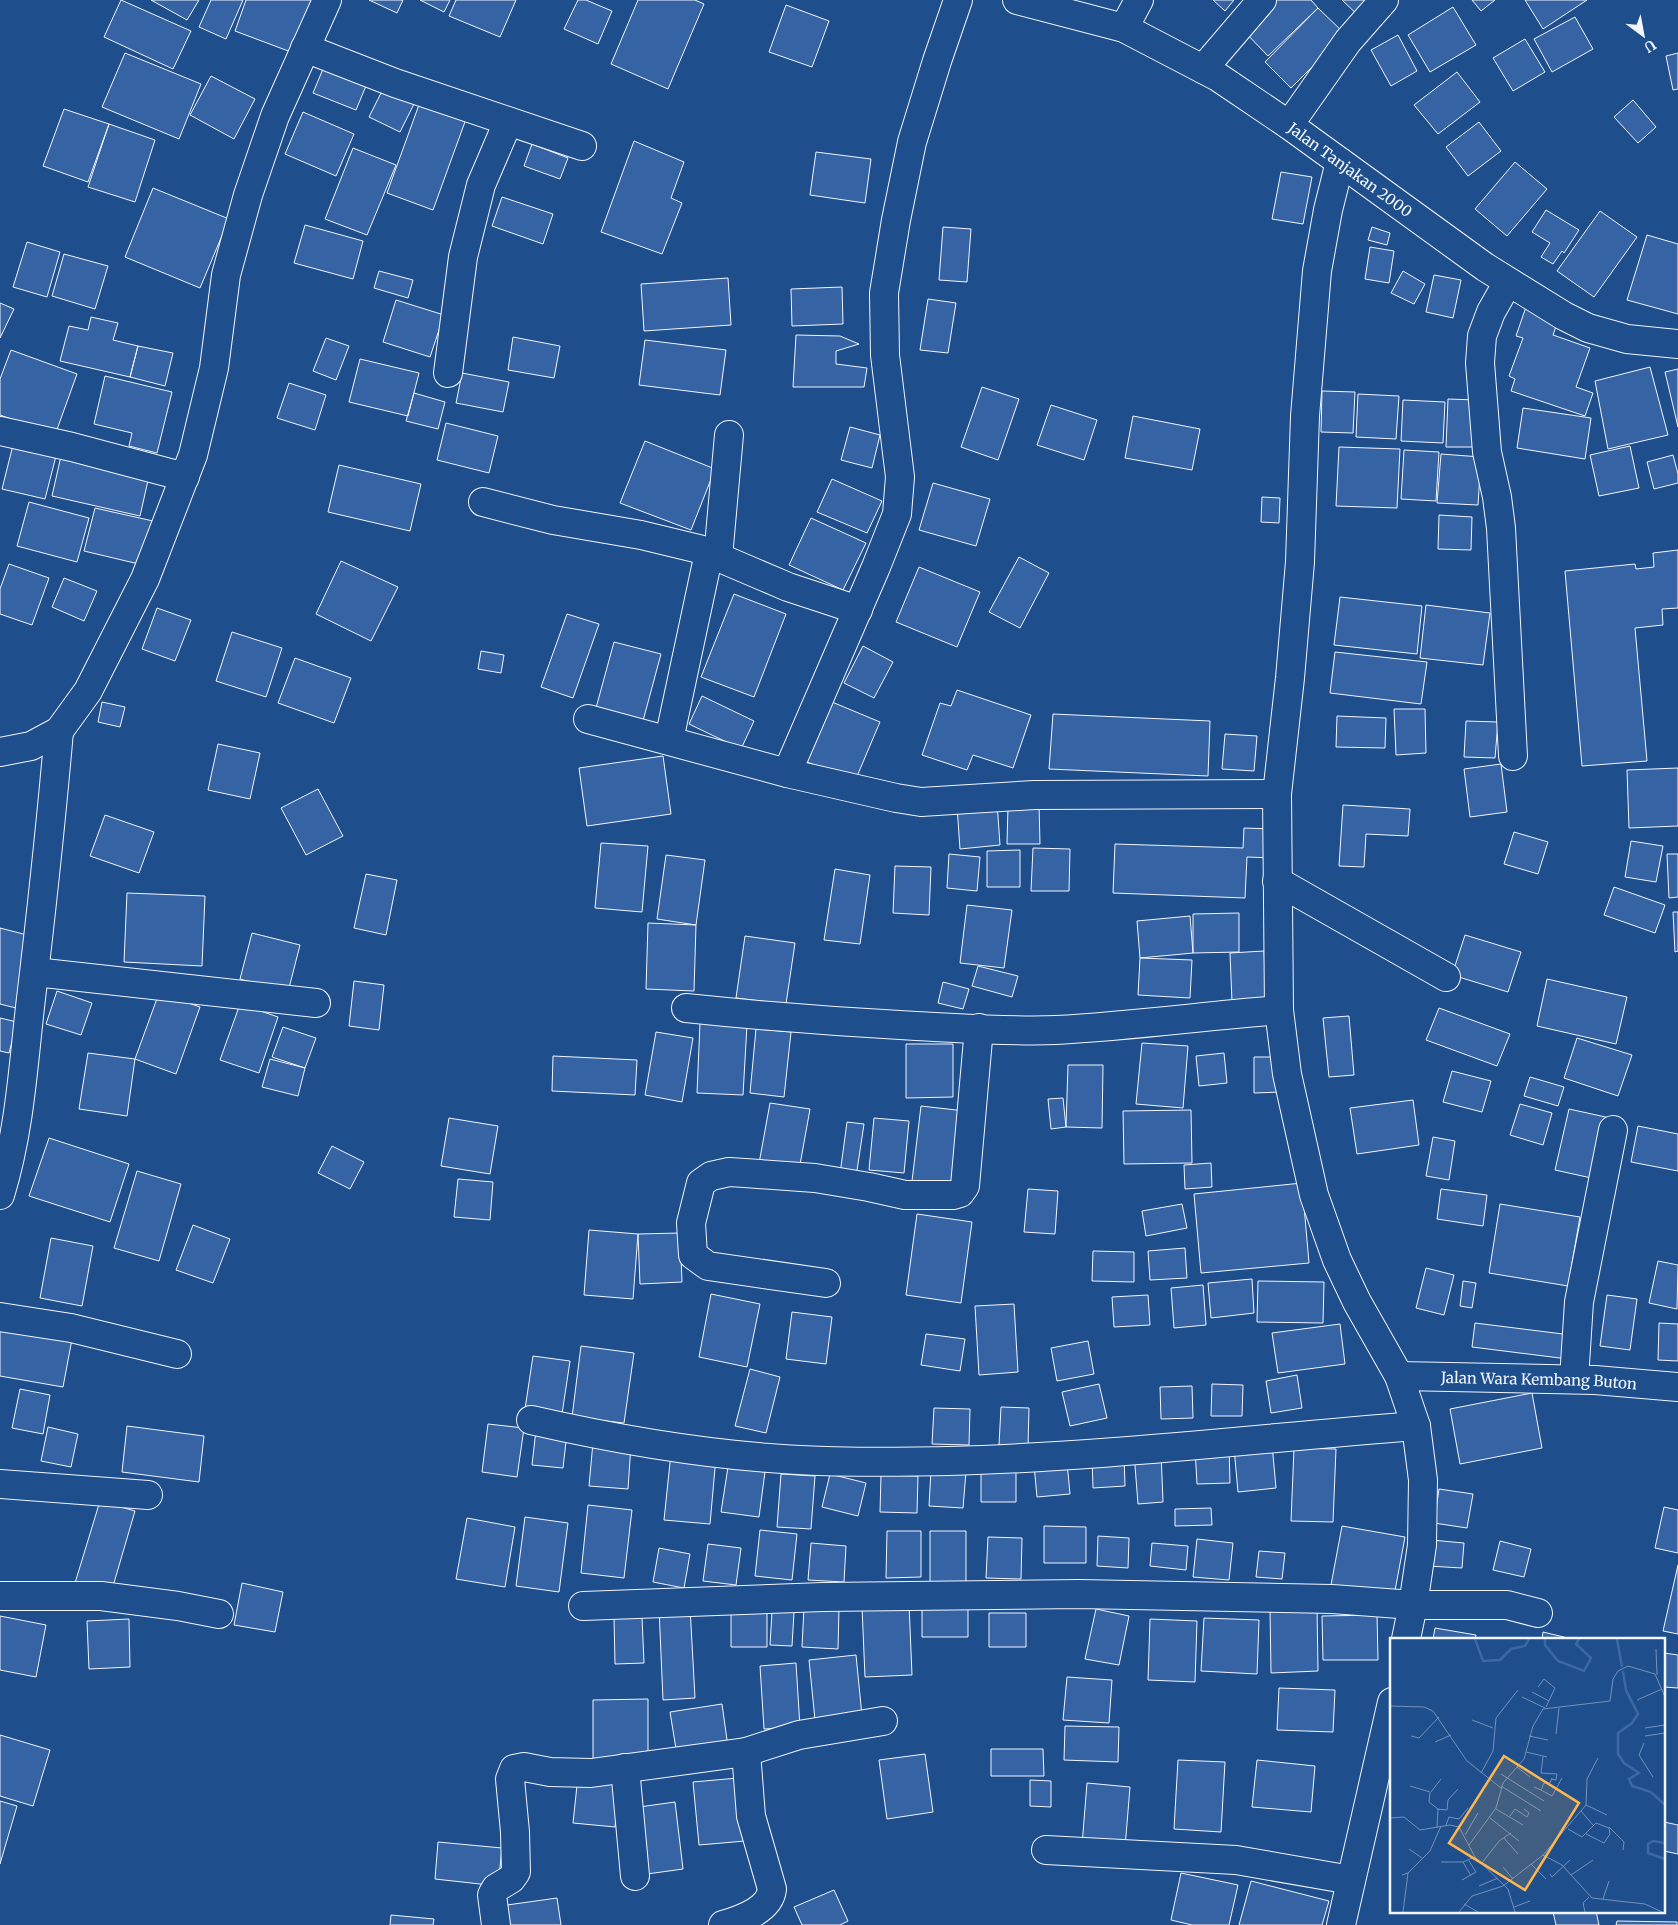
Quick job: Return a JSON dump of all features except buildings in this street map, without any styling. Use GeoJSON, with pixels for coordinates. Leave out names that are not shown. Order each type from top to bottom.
{"type":"FeatureCollection","features":[{"type":"Feature","properties":{"kind":"street"},"geometry":{"type":"LineString","coordinates":[[0,752],[31,746],[59,731],[88,691],[145,579],[186,476],[192,455],[214,368],[226,275],[248,195],[275,116],[327,0]]}},
{"type":"Feature","properties":{"kind":"street"},"geometry":{"type":"LineString","coordinates":[[787,773],[858,610],[897,514],[900,477],[885,355],[884,302],[896,220],[912,142],[936,61],[958,0]]}},
{"type":"Feature","properties":{"kind":"street","name":"Jalan Tanjakan 2000"},"geometry":{"type":"LineString","coordinates":[[1017,0],[1124,28],[1218,77],[1508,282],[1539,302],[1588,328],[1628,339],[1678,344]]}},
{"type":"Feature","properties":{"kind":"street"},"geometry":{"type":"LineString","coordinates":[[1124,28],[1139,0]]}},
{"type":"Feature","properties":{"kind":"street"},"geometry":{"type":"LineString","coordinates":[[1203,69],[1262,0]]}},
{"type":"Feature","properties":{"kind":"street"},"geometry":{"type":"LineString","coordinates":[[1289,126],[1348,40],[1384,0]]}},
{"type":"Feature","properties":{"kind":"street"},"geometry":{"type":"LineString","coordinates":[[305,48],[395,83],[582,146]]}},
{"type":"Feature","properties":{"kind":"street"},"geometry":{"type":"LineString","coordinates":[[448,373],[463,257],[481,184],[508,122]]}},
{"type":"Feature","properties":{"kind":"street"},"geometry":{"type":"LineString","coordinates":[[1340,162],[1328,210],[1317,271],[1305,416],[1300,562],[1277,794],[1279,1010],[1288,1074],[1314,1195],[1337,1260],[1357,1302],[1399,1376],[1416,1426],[1423,1480],[1422,1545],[1406,1638]]}},
{"type":"Feature","properties":{"kind":"street"},"geometry":{"type":"LineString","coordinates":[[1508,282],[1491,312],[1482,336],[1480,363],[1487,452],[1497,497],[1500,528],[1513,756]]}},
{"type":"Feature","properties":{"kind":"street"},"geometry":{"type":"LineString","coordinates":[[0,431],[186,476]]}},
{"type":"Feature","properties":{"kind":"street"},"geometry":{"type":"LineString","coordinates":[[669,740],[713,555],[729,435]]}},
{"type":"Feature","properties":{"kind":"street"},"geometry":{"type":"LineString","coordinates":[[483,502],[553,520],[641,535],[699,549],[788,587],[858,610]]}},
{"type":"Feature","properties":{"kind":"street"},"geometry":{"type":"LineString","coordinates":[[588,719],[787,773],[921,802],[1034,795],[1277,794]]}},
{"type":"Feature","properties":{"kind":"street"},"geometry":{"type":"LineString","coordinates":[[0,1194],[10,1164],[14,1136],[34,972],[59,731]]}},
{"type":"Feature","properties":{"kind":"street"},"geometry":{"type":"LineString","coordinates":[[1278,881],[1446,977]]}},
{"type":"Feature","properties":{"kind":"street"},"geometry":{"type":"LineString","coordinates":[[34,972],[316,1003]]}},
{"type":"Feature","properties":{"kind":"street"},"geometry":{"type":"LineString","coordinates":[[686,1008],[762,1016],[850,1022],[1055,1030],[1279,1010]]}},
{"type":"Feature","properties":{"kind":"street"},"geometry":{"type":"LineString","coordinates":[[826,1283],[708,1266],[697,1260],[691,1250],[691,1223],[701,1183],[711,1176],[721,1173],[745,1173],[815,1178],[905,1195],[953,1195],[960,1193],[965,1186],[979,1028]]}},
{"type":"Feature","properties":{"kind":"street"},"geometry":{"type":"LineString","coordinates":[[1574,1379],[1579,1302],[1613,1130]]}},
{"type":"Feature","properties":{"kind":"street"},"geometry":{"type":"LineString","coordinates":[[0,1318],[71,1328],[177,1354]]}},
{"type":"Feature","properties":{"kind":"street","name":"Jalan Wara Kembang Buton"},"geometry":{"type":"LineString","coordinates":[[1399,1376],[1574,1379],[1678,1387]]}},
{"type":"Feature","properties":{"kind":"street"},"geometry":{"type":"LineString","coordinates":[[531,1420],[593,1434],[698,1450],[770,1458],[847,1462],[1017,1459],[1416,1426]]}},
{"type":"Feature","properties":{"kind":"street"},"geometry":{"type":"LineString","coordinates":[[0,1484],[148,1495]]}},
{"type":"Feature","properties":{"kind":"street"},"geometry":{"type":"LineString","coordinates":[[583,1606],[823,1596],[1079,1594],[1332,1598],[1413,1605],[1507,1605],[1538,1613]]}},
{"type":"Feature","properties":{"kind":"street"},"geometry":{"type":"LineString","coordinates":[[0,1596],[101,1596],[178,1606],[219,1614]]}},
{"type":"Feature","properties":{"kind":"street"},"geometry":{"type":"LineString","coordinates":[[1341,1925],[1390,1711]]}},
{"type":"Feature","properties":{"kind":"street"},"geometry":{"type":"LineString","coordinates":[[496,1925],[492,1894],[496,1888],[511,1878],[516,1872],[515,1832],[510,1779],[514,1769],[524,1767],[550,1772],[591,1772],[625,1768],[746,1752],[799,1735],[883,1721]]}},
{"type":"Feature","properties":{"kind":"street"},"geometry":{"type":"LineString","coordinates":[[723,1925],[738,1921],[764,1905],[772,1896],[772,1889],[751,1816],[746,1752]]}},
{"type":"Feature","properties":{"kind":"street"},"geometry":{"type":"LineString","coordinates":[[625,1768],[635,1876]]}},
{"type":"Feature","properties":{"kind":"street"},"geometry":{"type":"LineString","coordinates":[[1046,1850],[1236,1860],[1351,1880]]}}]}
